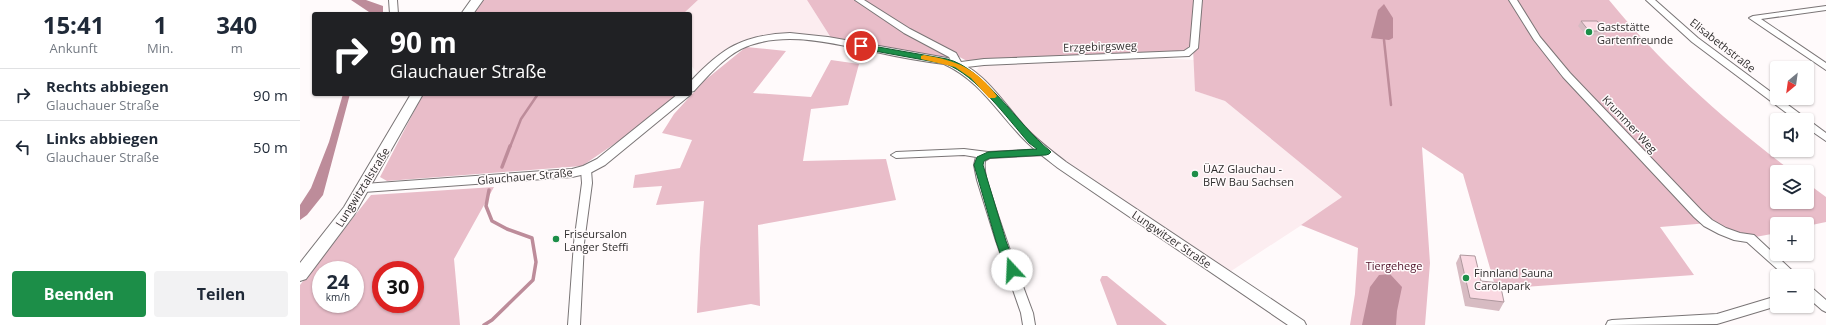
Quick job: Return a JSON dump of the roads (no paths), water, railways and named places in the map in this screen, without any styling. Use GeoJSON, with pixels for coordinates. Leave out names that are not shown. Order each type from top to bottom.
{"type":"FeatureCollection","features":[{"type":"Feature","properties":{"kind":"main road"},"geometry":{"type":"LineString","coordinates":[[468,12],[477,0]]}},
{"type":"Feature","properties":{"kind":"main road","name":"Lungwitztalstraße"},"geometry":{"type":"LineString","coordinates":[[300,275],[349,211],[364,188],[416,96]]}},
{"type":"Feature","properties":{"kind":"street"},"geometry":{"type":"LineString","coordinates":[[393,0],[394,12]]}},
{"type":"Feature","properties":{"kind":"street"},"geometry":{"type":"LineString","coordinates":[[859,0],[907,31],[953,55],[958,65]]}},
{"type":"Feature","properties":{"kind":"street","name":"Erzgebirgsweg"},"geometry":{"type":"LineString","coordinates":[[958,65],[984,62],[1186,54],[1194,48],[1198,0]]}},
{"type":"Feature","properties":{"kind":"street","name":"Krummer Weg"},"geometry":{"type":"LineString","coordinates":[[1513,0],[1545,50],[1709,224],[1743,239],[1750,238],[1784,269]]}},
{"type":"Feature","properties":{"kind":"street","name":"Elisabethstraße"},"geometry":{"type":"LineString","coordinates":[[1650,0],[1695,40],[1793,113]]}},
{"type":"Feature","properties":{"kind":"street"},"geometry":{"type":"LineString","coordinates":[[1826,8],[1753,18],[1826,67]]}},
{"type":"Feature","properties":{"kind":"street"},"geometry":{"type":"LineString","coordinates":[[692,88],[725,55],[739,47],[758,40],[798,37],[833,41],[947,61],[958,65],[982,84],[1032,140],[1046,152]]}},
{"type":"Feature","properties":{"kind":"street","name":"Glauchauer Straße"},"geometry":{"type":"LineString","coordinates":[[364,188],[572,174],[586,170],[601,162],[683,96]]}},
{"type":"Feature","properties":{"kind":"street"},"geometry":{"type":"LineString","coordinates":[[1814,129],[1826,138]]}},
{"type":"Feature","properties":{"kind":"street"},"geometry":{"type":"LineString","coordinates":[[896,155],[964,152],[988,155],[1046,152]]}},
{"type":"Feature","properties":{"kind":"street","name":"Lungwitzer Straße"},"geometry":{"type":"LineString","coordinates":[[1046,152],[1062,165],[1299,325]]}},
{"type":"Feature","properties":{"kind":"street"},"geometry":{"type":"LineString","coordinates":[[988,155],[980,159],[979,165],[1001,241],[1027,313],[1029,325]]}},
{"type":"Feature","properties":{"kind":"street"},"geometry":{"type":"LineString","coordinates":[[574,325],[579,243],[588,183],[586,170]]}},
{"type":"Feature","properties":{"kind":"street"},"geometry":{"type":"LineString","coordinates":[[1814,297],[1826,307]]}},
{"type":"Feature","properties":{"kind":"street"},"geometry":{"type":"LineString","coordinates":[[1612,325],[1717,319],[1770,303]]}},
{"type":"Feature","properties":{"kind":"waterway"},"geometry":{"type":"LineString","coordinates":[[1384,40],[1391,105]]}},
{"type":"Feature","properties":{"kind":"waterway"},"geometry":{"type":"LineString","coordinates":[[510,147],[521,119],[537,96]]}},
{"type":"Feature","properties":{"kind":"waterway"},"geometry":{"type":"LineString","coordinates":[[502,167],[510,146]]}},
{"type":"Feature","properties":{"kind":"waterway"},"geometry":{"type":"LineString","coordinates":[[484,325],[492,320],[533,280],[536,262],[532,238],[507,229],[492,221],[486,206],[489,190]]}},
{"type":"Feature","properties":{"kind":"place","name":"Gaststätte Gartenfreunde"},"geometry":{"type":"Point","coordinates":[1589,32]}},
{"type":"Feature","properties":{"kind":"place","name":"ÜAZ Glauchau - BFW Bau Sachsen"},"geometry":{"type":"Point","coordinates":[1195,174]}},
{"type":"Feature","properties":{"kind":"place","name":"Friseursalon Langer Steffi"},"geometry":{"type":"Point","coordinates":[556,239]}},
{"type":"Feature","properties":{"kind":"place","name":"Finnland Sauna Carolapark"},"geometry":{"type":"Point","coordinates":[1466,278]}},
{"type":"Feature","properties":{"kind":"park label","name":"Tiergehege"},"geometry":{"type":"Point","coordinates":[1394,265]}}]}
